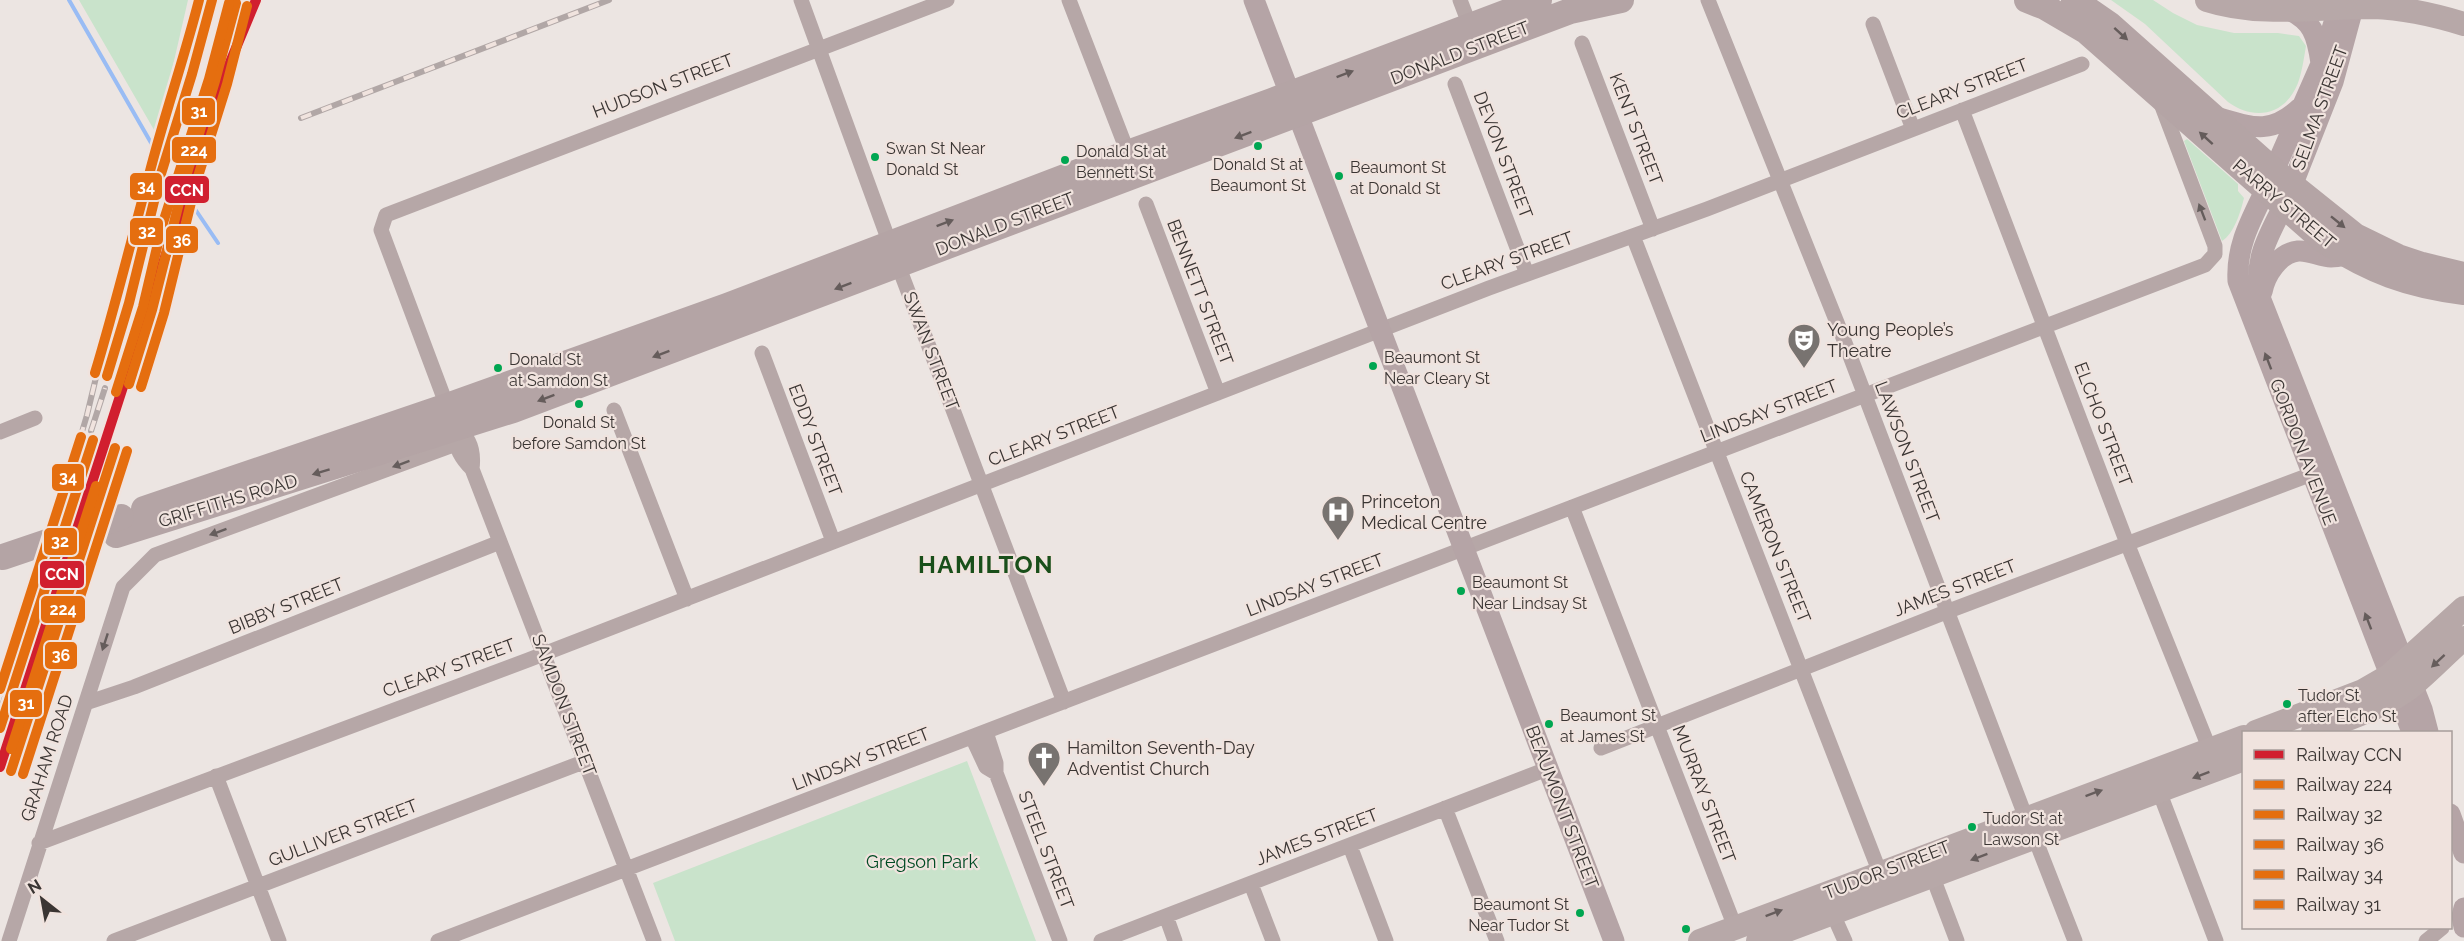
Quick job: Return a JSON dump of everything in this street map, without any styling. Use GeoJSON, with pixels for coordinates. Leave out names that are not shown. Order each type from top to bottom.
{"type":"FeatureCollection","features":[{"type":"Feature","properties":{"kind":"highway","name":"DONALD STREET"},"geometry":{"type":"LineString","coordinates":[[457,437],[894,255],[1128,153],[1294,104],[1470,26],[1539,0]]}},
{"type":"Feature","properties":{"kind":"highway","name":"DONALD STREET"},"geometry":{"type":"LineString","coordinates":[[447,406],[727,306],[894,255],[1294,104],[1570,11],[1622,0]]}},
{"type":"Feature","properties":{"kind":"highway"},"geometry":{"type":"LineString","coordinates":[[2027,0],[2044,7],[2086,32],[2157,93]]}},
{"type":"Feature","properties":{"kind":"highway"},"geometry":{"type":"LineString","coordinates":[[2074,0],[2110,25],[2215,117]]}},
{"type":"Feature","properties":{"kind":"highway","name":"PARRY STREET"},"geometry":{"type":"LineString","coordinates":[[2157,93],[2278,189],[2355,236],[2398,257],[2464,274]]}},
{"type":"Feature","properties":{"kind":"highway","name":"PARRY STREET"},"geometry":{"type":"LineString","coordinates":[[2215,117],[2323,240],[2346,255],[2385,274],[2418,284],[2464,292]]}},
{"type":"Feature","properties":{"kind":"highway","name":"SAMDON STREET"},"geometry":{"type":"LineString","coordinates":[[447,406],[457,437]]}},
{"type":"Feature","properties":{"kind":"highway","name":"GRIFFITHS ROAD"},"geometry":{"type":"LineString","coordinates":[[119,526],[447,406]]}},
{"type":"Feature","properties":{"kind":"highway","name":"GRIFFITHS ROAD"},"geometry":{"type":"LineString","coordinates":[[1,563],[119,526],[457,437]]}},
{"type":"Feature","properties":{"kind":"main road","name":"BEAUMONT STREET"},"geometry":{"type":"LineString","coordinates":[[1254,0],[1614,941]]}},
{"type":"Feature","properties":{"kind":"main road"},"geometry":{"type":"LineString","coordinates":[[2208,0],[2250,9],[2379,8],[2464,24]]}},
{"type":"Feature","properties":{"kind":"main road","name":"SELMA STREET"},"geometry":{"type":"LineString","coordinates":[[2278,189],[2304,104],[2346,7]]}},
{"type":"Feature","properties":{"kind":"main road","name":"SELMA STREET"},"geometry":{"type":"LineString","coordinates":[[2278,189],[2333,82],[2346,7]]}},
{"type":"Feature","properties":{"kind":"main road"},"geometry":{"type":"LineString","coordinates":[[2285,9],[2299,14],[2312,29],[2318,45],[2321,64]]}},
{"type":"Feature","properties":{"kind":"main road"},"geometry":{"type":"LineString","coordinates":[[2215,117],[2251,128],[2267,128],[2288,119],[2304,104]]}},
{"type":"Feature","properties":{"kind":"main road","name":"GORDON AVENUE"},"geometry":{"type":"LineString","coordinates":[[2278,189],[2259,262],[2258,286],[2319,472]]}},
{"type":"Feature","properties":{"kind":"main road","name":"GORDON AVENUE"},"geometry":{"type":"LineString","coordinates":[[2278,189],[2240,246],[2237,264],[2238,281],[2319,472],[2400,680],[2427,731]]}},
{"type":"Feature","properties":{"kind":"main road"},"geometry":{"type":"LineString","coordinates":[[2261,300],[2268,273],[2280,259],[2289,254],[2302,251],[2315,252],[2329,257],[2346,255]]}},
{"type":"Feature","properties":{"kind":"main road"},"geometry":{"type":"LineString","coordinates":[[2316,731],[2364,713],[2400,680],[2464,608]]}},
{"type":"Feature","properties":{"kind":"main road"},"geometry":{"type":"LineString","coordinates":[[2259,731],[2363,691],[2400,680],[2464,638]]}},
{"type":"Feature","properties":{"kind":"main road","name":"GORDON AVENUE"},"geometry":{"type":"LineString","coordinates":[[2400,680],[2412,731]]}},
{"type":"Feature","properties":{"kind":"main road","name":"TUDOR STREET"},"geometry":{"type":"LineString","coordinates":[[1758,941],[1932,875],[2030,827],[2242,738]]}},
{"type":"Feature","properties":{"kind":"main road","name":"TUDOR STREET"},"geometry":{"type":"LineString","coordinates":[[1700,941],[1880,873],[2030,827],[2159,791],[2242,760]]}},
{"type":"Feature","properties":{"kind":"main road"},"geometry":{"type":"LineString","coordinates":[[2452,817],[2464,853]]}},
{"type":"Feature","properties":{"kind":"main road"},"geometry":{"type":"LineString","coordinates":[[2464,866],[2464,872]]}},
{"type":"Feature","properties":{"kind":"street","name":"SWAN STREET"},"geometry":{"type":"LineString","coordinates":[[801,0],[894,255],[1064,702]]}},
{"type":"Feature","properties":{"kind":"street","name":"HUDSON STREET"},"geometry":{"type":"LineString","coordinates":[[394,210],[947,0]]}},
{"type":"Feature","properties":{"kind":"street"},"geometry":{"type":"LineString","coordinates":[[1070,0],[1128,153]]}},
{"type":"Feature","properties":{"kind":"street"},"geometry":{"type":"LineString","coordinates":[[1460,0],[1470,26]]}},
{"type":"Feature","properties":{"kind":"street","name":"LAWSON STREET"},"geometry":{"type":"LineString","coordinates":[[1708,0],[1781,179],[2074,941]]}},
{"type":"Feature","properties":{"kind":"street"},"geometry":{"type":"LineString","coordinates":[[1873,24],[1913,129]]}},
{"type":"Feature","properties":{"kind":"street","name":"KENT STREET"},"geometry":{"type":"LineString","coordinates":[[1582,43],[1653,229]]}},
{"type":"Feature","properties":{"kind":"street","name":"CLEARY STREET"},"geometry":{"type":"LineString","coordinates":[[39,843],[544,654],[1381,330],[1653,229],[2082,64]]}},
{"type":"Feature","properties":{"kind":"street","name":"DEVON STREET"},"geometry":{"type":"LineString","coordinates":[[1455,84],[1527,274]]}},
{"type":"Feature","properties":{"kind":"street","name":"LINDSAY STREET"},"geometry":{"type":"LineString","coordinates":[[438,941],[2205,265],[2215,254],[2215,246],[2157,93]]}},
{"type":"Feature","properties":{"kind":"street","name":"ELCHO STREET"},"geometry":{"type":"LineString","coordinates":[[1962,110],[2127,543],[2210,750]]}},
{"type":"Feature","properties":{"kind":"street","name":"BENNETT STREET"},"geometry":{"type":"LineString","coordinates":[[1146,204],[1218,393]]}},
{"type":"Feature","properties":{"kind":"street","name":"SAMDON STREET"},"geometry":{"type":"LineString","coordinates":[[394,210],[386,215],[381,230],[447,406]]}},
{"type":"Feature","properties":{"kind":"street","name":"CAMERON STREET"},"geometry":{"type":"LineString","coordinates":[[1633,236],[1880,873]]}},
{"type":"Feature","properties":{"kind":"street","name":"EDDY STREET"},"geometry":{"type":"LineString","coordinates":[[762,353],[833,541]]}},
{"type":"Feature","properties":{"kind":"street"},"geometry":{"type":"LineString","coordinates":[[614,410],[687,599]]}},
{"type":"Feature","properties":{"kind":"street"},"geometry":{"type":"LineString","coordinates":[[0,432],[35,418]]}},
{"type":"Feature","properties":{"kind":"street","name":"SAMDON STREET"},"geometry":{"type":"LineString","coordinates":[[457,437],[466,435],[474,456],[472,469],[654,941]]}},
{"type":"Feature","properties":{"kind":"street","name":"DONALD STREET"},"geometry":{"type":"LineString","coordinates":[[123,587],[155,555],[457,437]]}},
{"type":"Feature","properties":{"kind":"street","name":"JAMES STREET"},"geometry":{"type":"LineString","coordinates":[[1601,748],[1946,612],[2319,472]]}},
{"type":"Feature","properties":{"kind":"street","name":"MURRAY STREET"},"geometry":{"type":"LineString","coordinates":[[1572,507],[1735,927]]}},
{"type":"Feature","properties":{"kind":"street","name":"BIBBY STREET"},"geometry":{"type":"LineString","coordinates":[[86,703],[134,687],[500,542]]}},
{"type":"Feature","properties":{"kind":"street","name":"GRAHAM ROAD"},"geometry":{"type":"LineString","coordinates":[[9,941],[123,587]]}},
{"type":"Feature","properties":{"kind":"street","name":"STEEL STREET"},"geometry":{"type":"LineString","coordinates":[[979,735],[996,763],[996,773],[1060,941]]}},
{"type":"Feature","properties":{"kind":"street","name":"GULLIVER STREET"},"geometry":{"type":"LineString","coordinates":[[114,941],[586,761]]}},
{"type":"Feature","properties":{"kind":"street","name":"JAMES STREET"},"geometry":{"type":"LineString","coordinates":[[1101,941],[1547,770]]}},
{"type":"Feature","properties":{"kind":"street"},"geometry":{"type":"LineString","coordinates":[[216,776],[279,941]]}},
{"type":"Feature","properties":{"kind":"street"},"geometry":{"type":"LineString","coordinates":[[2159,791],[2216,941]]}},
{"type":"Feature","properties":{"kind":"street"},"geometry":{"type":"LineString","coordinates":[[1445,808],[1497,941]]}},
{"type":"Feature","properties":{"kind":"street"},"geometry":{"type":"LineString","coordinates":[[1350,846],[1386,941]]}},
{"type":"Feature","properties":{"kind":"street"},"geometry":{"type":"LineString","coordinates":[[1932,875],[1957,941]]}},
{"type":"Feature","properties":{"kind":"street"},"geometry":{"type":"LineString","coordinates":[[1251,884],[1273,941]]}},
{"type":"Feature","properties":{"kind":"street"},"geometry":{"type":"LineString","coordinates":[[1832,912],[1845,941]]}},
{"type":"Feature","properties":{"kind":"street"},"geometry":{"type":"LineString","coordinates":[[1166,916],[1175,941]]}},
{"type":"Feature","properties":{"kind":"street"},"geometry":{"type":"LineString","coordinates":[[2426,941],[2440,929]]}},
{"type":"Feature","properties":{"kind":"green space"},"geometry":{"type":"Polygon","coordinates":[[[79,0],[188,0],[157,135],[79,0]]]}},
{"type":"Feature","properties":{"kind":"green space"},"geometry":{"type":"Polygon","coordinates":[[[2111,0],[2153,0],[2197,25],[2234,33],[2278,33],[2299,36],[2306,46],[2298,83],[2285,103],[2277,109],[2258,113],[2238,108],[2228,102],[2145,24],[2111,0]]]}},
{"type":"Feature","properties":{"kind":"green space"},"geometry":{"type":"Polygon","coordinates":[[[2187,139],[2238,184],[2238,191],[2244,198],[2233,228],[2222,241],[2184,141],[2187,139]]]}},
{"type":"Feature","properties":{"kind":"green space","name":"Gregson Park"},"geometry":{"type":"Polygon","coordinates":[[[967,761],[1036,941],[675,941],[653,883],[967,761]]]}},
{"type":"Feature","properties":{"kind":"waterway"},"geometry":{"type":"LineString","coordinates":[[69,0],[154,148]]}},
{"type":"Feature","properties":{"kind":"waterway"},"geometry":{"type":"LineString","coordinates":[[195,209],[218,243]]}},
{"type":"Feature","properties":{"kind":"railway"},"geometry":{"type":"LineString","coordinates":[[0,689],[67,482],[87,415],[104,344],[209,0]]}},
{"type":"Feature","properties":{"kind":"railway"},"geometry":{"type":"LineString","coordinates":[[301,118],[609,0]]}},
{"type":"Feature","properties":{"kind":"railway"},"geometry":{"type":"LineString","coordinates":[[91,431],[105,388]]}},
{"type":"Feature","properties":{"kind":"railway"},"geometry":{"type":"LineString","coordinates":[[0,712],[10,682]]}},
{"type":"Feature","properties":{"kind":"rail line","name":"34"},"geometry":{"type":"LineString","coordinates":[[95,373],[199,0]]}},
{"type":"Feature","properties":{"kind":"rail line","name":"32"},"geometry":{"type":"LineString","coordinates":[[107,376],[129,303],[160,177],[212,0]]}},
{"type":"Feature","properties":{"kind":"rail line","name":"CCN"},"geometry":{"type":"LineString","coordinates":[[0,767],[221,84],[256,0]]}},
{"type":"Feature","properties":{"kind":"rail line","name":"31"},"geometry":{"type":"LineString","coordinates":[[116,392],[143,307],[162,226],[209,79],[229,3]]}},
{"type":"Feature","properties":{"kind":"rail line","name":"224"},"geometry":{"type":"LineString","coordinates":[[129,384],[152,310],[184,183],[236,3]]}},
{"type":"Feature","properties":{"kind":"rail line","name":"36"},"geometry":{"type":"LineString","coordinates":[[141,387],[164,313],[195,186],[227,84],[247,6]]}},
{"type":"Feature","properties":{"kind":"rail line","name":"34"},"geometry":{"type":"LineString","coordinates":[[0,689],[81,437]]}},
{"type":"Feature","properties":{"kind":"rail line","name":"32"},"geometry":{"type":"LineString","coordinates":[[0,728],[93,440]]}},
{"type":"Feature","properties":{"kind":"rail line","name":"224"},"geometry":{"type":"LineString","coordinates":[[11,771],[115,448]]}},
{"type":"Feature","properties":{"kind":"rail line","name":"36"},"geometry":{"type":"LineString","coordinates":[[23,774],[127,451]]}},
{"type":"Feature","properties":{"kind":"rail line","name":"31"},"geometry":{"type":"LineString","coordinates":[[11,749],[96,486]]}},
{"type":"Feature","properties":{"kind":"place","name":"Donald St at Beaumont St"},"geometry":{"type":"Point","coordinates":[1258,146]}},
{"type":"Feature","properties":{"kind":"place","name":"Swan St Near Donald St"},"geometry":{"type":"Point","coordinates":[875,157]}},
{"type":"Feature","properties":{"kind":"place","name":"Donald St at Bennett St"},"geometry":{"type":"Point","coordinates":[1065,160]}},
{"type":"Feature","properties":{"kind":"place","name":"Beaumont St at Donald St"},"geometry":{"type":"Point","coordinates":[1339,176]}},
{"type":"Feature","properties":{"kind":"place","name":"Beaumont St Near Cleary St"},"geometry":{"type":"Point","coordinates":[1373,366]}},
{"type":"Feature","properties":{"kind":"place","name":"Donald St at Samdon St"},"geometry":{"type":"Point","coordinates":[498,368]}},
{"type":"Feature","properties":{"kind":"place","name":"Young People’s Theatre"},"geometry":{"type":"Point","coordinates":[1804,369]}},
{"type":"Feature","properties":{"kind":"place","name":"Donald St before Samdon St"},"geometry":{"type":"Point","coordinates":[579,404]}},
{"type":"Feature","properties":{"kind":"place","name":"Princeton Medical Centre"},"geometry":{"type":"Point","coordinates":[1338,541]}},
{"type":"Feature","properties":{"kind":"place","name":"Beaumont St Near Lindsay St"},"geometry":{"type":"Point","coordinates":[1461,591]}},
{"type":"Feature","properties":{"kind":"place","name":"Tudor St after Elcho St"},"geometry":{"type":"Point","coordinates":[2287,704]}},
{"type":"Feature","properties":{"kind":"place","name":"Beaumont St at James St"},"geometry":{"type":"Point","coordinates":[1549,724]}},
{"type":"Feature","properties":{"kind":"place","name":"Hamilton Seventh-Day Adventist Church"},"geometry":{"type":"Point","coordinates":[1044,787]}},
{"type":"Feature","properties":{"kind":"place","name":"Tudor St at Lawson St"},"geometry":{"type":"Point","coordinates":[1972,827]}},
{"type":"Feature","properties":{"kind":"place","name":"Beaumont St Near Tudor St"},"geometry":{"type":"Point","coordinates":[1580,913]}},
{"type":"Feature","properties":{"kind":"district","name":"HAMILTON"},"geometry":{"type":"Point","coordinates":[986,565]}}]}
